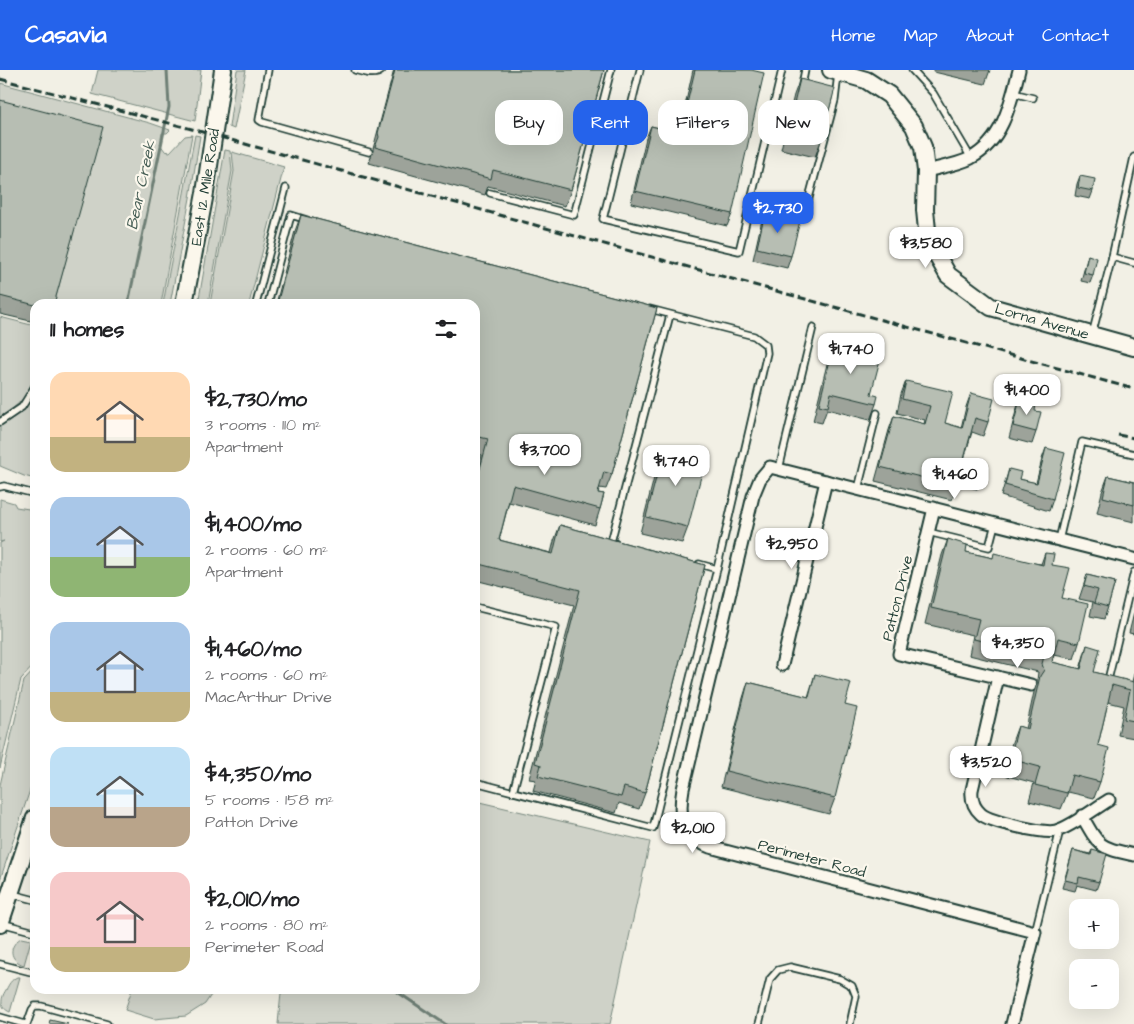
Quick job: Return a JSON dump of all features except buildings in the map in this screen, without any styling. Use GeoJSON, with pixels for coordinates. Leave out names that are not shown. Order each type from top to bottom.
{"type":"FeatureCollection","features":[{"type":"Feature","properties":{"kind":"street","name":"East 12 Mile Road"},"geometry":{"type":"LineString","coordinates":[[185,299],[205,193],[223,70]]}},
{"type":"Feature","properties":{"kind":"street"},"geometry":{"type":"LineString","coordinates":[[926,171],[954,165],[972,158],[990,143],[1005,119],[1019,70]]}},
{"type":"Feature","properties":{"kind":"street","name":"Lorna Avenue"},"geometry":{"type":"LineString","coordinates":[[835,71],[860,74],[889,95],[914,126],[922,147],[926,171],[925,210],[927,230],[935,252],[948,275],[991,307],[1134,347]]}},
{"type":"Feature","properties":{"kind":"street"},"geometry":{"type":"LineString","coordinates":[[775,468],[1134,559]]}},
{"type":"Feature","properties":{"kind":"street","name":"Perimeter Road"},"geometry":{"type":"LineString","coordinates":[[775,468],[760,479],[753,496],[682,789],[680,809],[684,827],[695,839],[710,846],[1035,932]]}},
{"type":"Feature","properties":{"kind":"street"},"geometry":{"type":"LineString","coordinates":[[782,665],[826,481]]}},
{"type":"Feature","properties":{"kind":"street","name":"Patton Drive"},"geometry":{"type":"LineString","coordinates":[[934,508],[899,654],[1031,685]]}},
{"type":"Feature","properties":{"kind":"street"},"geometry":{"type":"LineString","coordinates":[[998,678],[973,784],[973,803],[977,810],[988,818],[1043,832],[1051,832],[1061,829],[1109,800]]}},
{"type":"Feature","properties":{"kind":"street"},"geometry":{"type":"LineString","coordinates":[[1082,816],[1101,845],[1134,855]]}},
{"type":"Feature","properties":{"kind":"street"},"geometry":{"type":"LineString","coordinates":[[0,923],[30,840]]}},
{"type":"Feature","properties":{"kind":"street"},"geometry":{"type":"LineString","coordinates":[[1012,1024],[1035,932]]}},
{"type":"Feature","properties":{"kind":"lane"},"geometry":{"type":"LineString","coordinates":[[268,70],[259,120],[369,152]]}},
{"type":"Feature","properties":{"kind":"lane"},"geometry":{"type":"LineString","coordinates":[[355,70],[374,74],[380,73],[382,70]]}},
{"type":"Feature","properties":{"kind":"lane"},"geometry":{"type":"LineString","coordinates":[[490,193],[574,214],[611,70]]}},
{"type":"Feature","properties":{"kind":"lane"},"geometry":{"type":"LineString","coordinates":[[640,70],[603,219],[739,251],[782,70]]}},
{"type":"Feature","properties":{"kind":"lane"},"geometry":{"type":"LineString","coordinates":[[803,90],[802,79],[805,70]]}},
{"type":"Feature","properties":{"kind":"lane"},"geometry":{"type":"LineString","coordinates":[[912,70],[933,93],[972,158]]}},
{"type":"Feature","properties":{"kind":"lane"},"geometry":{"type":"LineString","coordinates":[[805,213],[834,100],[835,71]]}},
{"type":"Feature","properties":{"kind":"lane"},"geometry":{"type":"LineString","coordinates":[[1013,93],[1033,98]]}},
{"type":"Feature","properties":{"kind":"lane"},"geometry":{"type":"LineString","coordinates":[[825,98],[834,100]]}},
{"type":"Feature","properties":{"kind":"lane"},"geometry":{"type":"LineString","coordinates":[[1092,335],[1112,257],[1134,157]]}},
{"type":"Feature","properties":{"kind":"lane"},"geometry":{"type":"LineString","coordinates":[[257,299],[286,188]]}},
{"type":"Feature","properties":{"kind":"lane"},"geometry":{"type":"LineString","coordinates":[[269,299],[291,216],[310,220]]}},
{"type":"Feature","properties":{"kind":"lane"},"geometry":{"type":"LineString","coordinates":[[1112,257],[1134,263]]}},
{"type":"Feature","properties":{"kind":"lane"},"geometry":{"type":"LineString","coordinates":[[480,783],[652,828],[717,569],[767,352],[766,345],[754,336],[643,308]]}},
{"type":"Feature","properties":{"kind":"lane"},"geometry":{"type":"LineString","coordinates":[[621,544],[611,542],[670,315]]}},
{"type":"Feature","properties":{"kind":"lane"},"geometry":{"type":"LineString","coordinates":[[775,468],[813,327]]}},
{"type":"Feature","properties":{"kind":"lane"},"geometry":{"type":"LineString","coordinates":[[0,422],[22,407],[30,394]]}},
{"type":"Feature","properties":{"kind":"lane"},"geometry":{"type":"LineString","coordinates":[[858,489],[878,413]]}},
{"type":"Feature","properties":{"kind":"lane"},"geometry":{"type":"LineString","coordinates":[[1059,540],[1082,442],[1134,454]]}},
{"type":"Feature","properties":{"kind":"lane"},"geometry":{"type":"LineString","coordinates":[[1,485],[30,493]]}},
{"type":"Feature","properties":{"kind":"lane"},"geometry":{"type":"LineString","coordinates":[[928,532],[989,547],[995,524]]}},
{"type":"Feature","properties":{"kind":"lane"},"geometry":{"type":"LineString","coordinates":[[688,561],[717,569]]}},
{"type":"Feature","properties":{"kind":"lane"},"geometry":{"type":"LineString","coordinates":[[1107,686],[1134,572]]}},
{"type":"Feature","properties":{"kind":"lane"},"geometry":{"type":"LineString","coordinates":[[480,608],[556,627],[513,792]]}},
{"type":"Feature","properties":{"kind":"lane"},"geometry":{"type":"LineString","coordinates":[[1035,932],[1061,829]]}},
{"type":"Feature","properties":{"kind":"lane"},"geometry":{"type":"LineString","coordinates":[[10,894],[30,899]]}},
{"type":"Feature","properties":{"kind":"lane"},"geometry":{"type":"LineString","coordinates":[[0,923],[30,931]]}},
{"type":"Feature","properties":{"kind":"lane"},"geometry":{"type":"LineString","coordinates":[[0,964],[30,972]]}},
{"type":"Feature","properties":{"kind":"lane"},"geometry":{"type":"LineString","coordinates":[[759,1024],[770,979],[778,970],[790,967],[848,982],[856,996],[850,1024]]}},
{"type":"Feature","properties":{"kind":"lane"},"geometry":{"type":"LineString","coordinates":[[0,1017],[26,1024],[35,1006],[41,1006],[88,1021],[107,1024]]}},
{"type":"Feature","properties":{"kind":"shaded area"},"geometry":{"type":"Polygon","coordinates":[[[98,70],[201,70],[195,121],[92,94],[98,70]]]}},
{"type":"Feature","properties":{"kind":"shaded area"},"geometry":{"type":"Polygon","coordinates":[[[237,70],[246,70],[234,129],[229,127],[237,70]]]}},
{"type":"Feature","properties":{"kind":"shaded area"},"geometry":{"type":"Polygon","coordinates":[[[0,83],[170,130],[167,133],[162,133],[160,144],[165,151],[170,152],[185,136],[192,135],[162,299],[55,299],[97,143],[0,117],[0,83]]]}},
{"type":"Feature","properties":{"kind":"shaded area"},"geometry":{"type":"Polygon","coordinates":[[[195,135],[200,136],[171,299],[164,299],[195,135]]]}},
{"type":"Feature","properties":{"kind":"shaded area"},"geometry":{"type":"Polygon","coordinates":[[[225,150],[230,151],[232,171],[209,299],[199,299],[225,150]]]}},
{"type":"Feature","properties":{"kind":"shaded area"},"geometry":{"type":"Polygon","coordinates":[[[232,152],[284,167],[250,299],[211,299],[234,171],[232,152]]]}},
{"type":"Feature","properties":{"kind":"shaded area"},"geometry":{"type":"Polygon","coordinates":[[[0,317],[30,325],[30,389],[14,408],[0,417],[0,317]]]}},
{"type":"Feature","properties":{"kind":"shaded area"},"geometry":{"type":"Polygon","coordinates":[[[30,399],[30,478],[0,466],[0,425],[23,410],[30,399]]]}},
{"type":"Feature","properties":{"kind":"shaded area"},"geometry":{"type":"Polygon","coordinates":[[[0,499],[14,503],[16,507],[30,509],[30,669],[21,679],[0,768],[0,543],[4,541],[0,542],[0,499]]]}},
{"type":"Feature","properties":{"kind":"shaded area"},"geometry":{"type":"Polygon","coordinates":[[[30,674],[30,790],[0,880],[0,785],[24,681],[30,674]]]}},
{"type":"Feature","properties":{"kind":"shaded area"},"geometry":{"type":"Polygon","coordinates":[[[480,802],[650,842],[610,1024],[278,1024],[281,994],[480,994],[480,802]]]}},
{"type":"Feature","properties":{"kind":"shaded area"},"geometry":{"type":"Polygon","coordinates":[[[21,938],[30,940],[24,965],[15,960],[12,953],[12,949],[21,938]]]}},
{"type":"Feature","properties":{"kind":"shaded area"},"geometry":{"type":"Polygon","coordinates":[[[17,977],[20,977],[10,1012],[4,1008],[2,1000],[9,984],[17,977]]]}},
{"type":"Feature","properties":{"kind":"shaded area"},"geometry":{"type":"Polygon","coordinates":[[[130,994],[212,994],[205,1004],[186,1016],[154,1019],[125,1010],[130,994]]]}},
{"type":"Feature","properties":{"kind":"waterway","name":"Bear Creek"},"geometry":{"type":"LineString","coordinates":[[129,299],[169,107],[167,70]]}},
{"type":"Feature","properties":{"kind":"waterway","name":"Bear Creek"},"geometry":{"type":"LineString","coordinates":[[400,994],[445,1024]]}},
{"type":"Feature","properties":{"kind":"railway"},"geometry":{"type":"LineString","coordinates":[[0,79],[188,128],[1134,389]]}},
{"type":"Feature","properties":{"kind":"railway"},"geometry":{"type":"LineString","coordinates":[[1118,435],[1134,438]]}}]}
